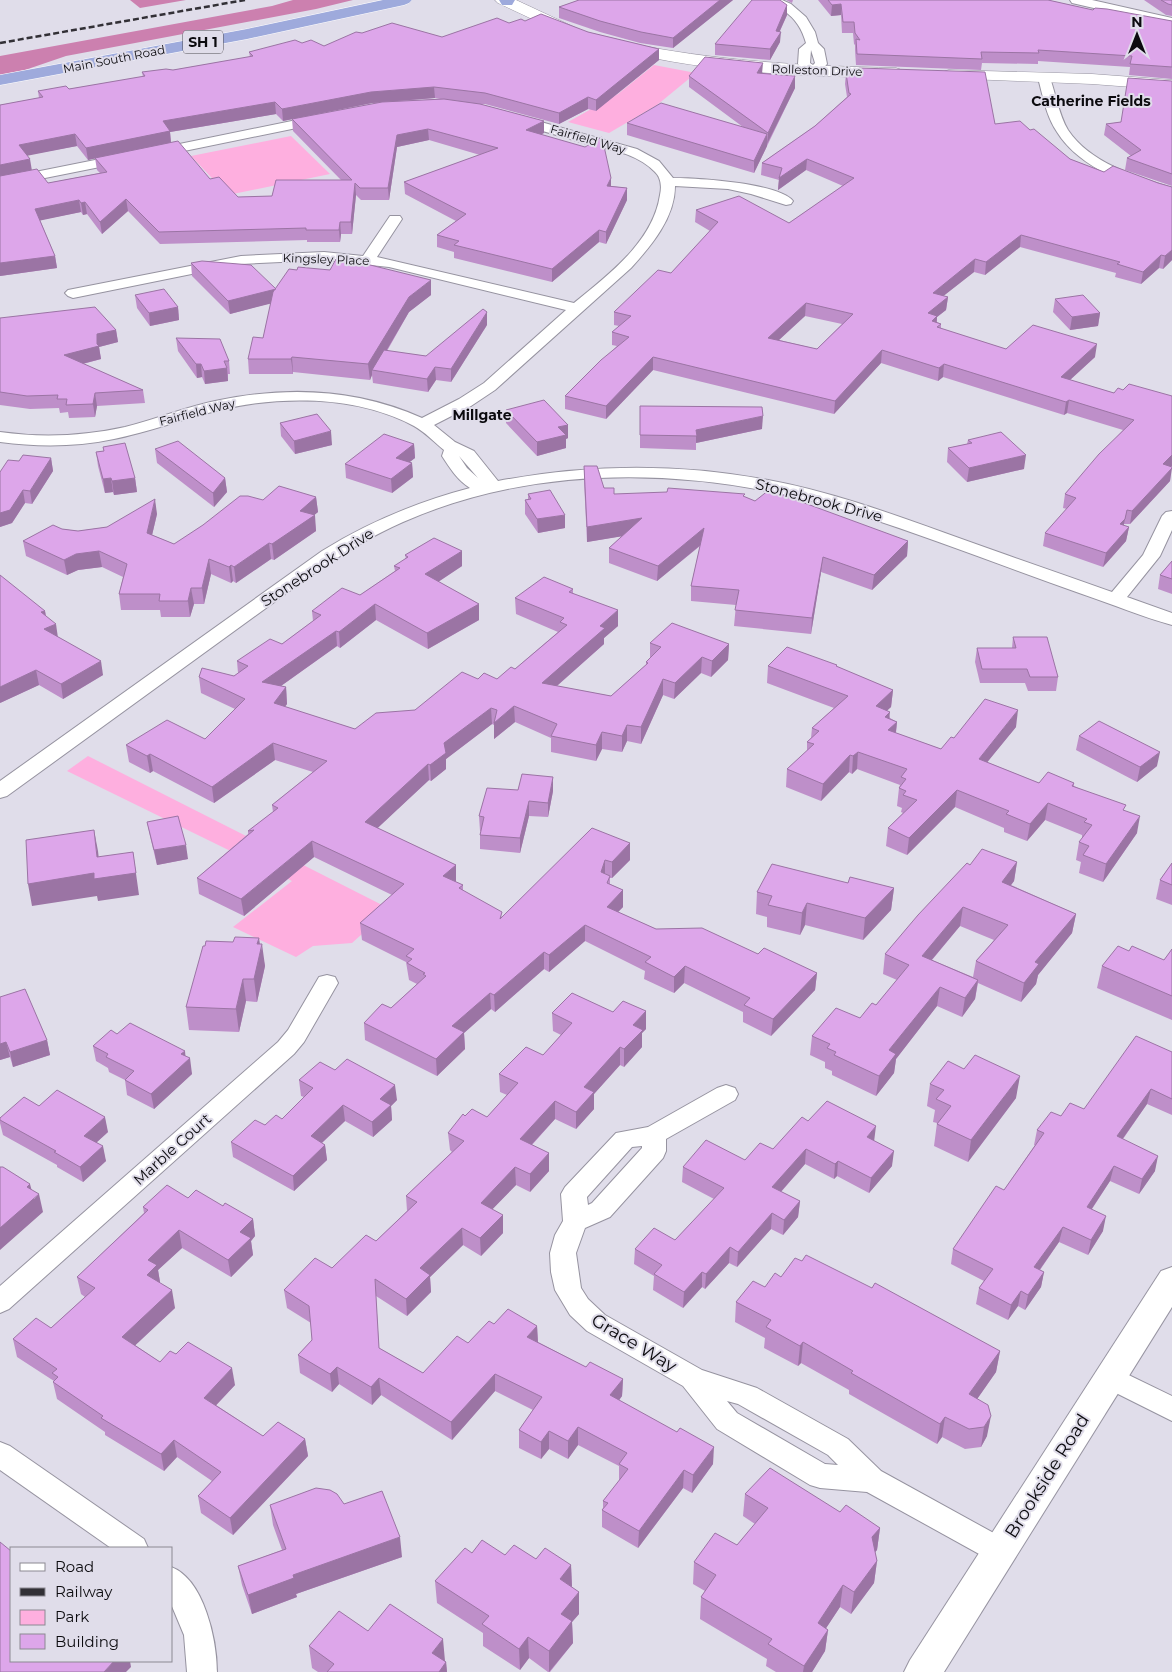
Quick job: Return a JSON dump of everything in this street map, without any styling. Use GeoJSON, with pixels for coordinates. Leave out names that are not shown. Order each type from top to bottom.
{"type":"FeatureCollection","features":[{"type":"Feature","properties":{"kind":"highway","name":"Main South Road"},"geometry":{"type":"LineString","coordinates":[[0,80],[238,35],[404,0]]}},
{"type":"Feature","properties":{"kind":"main road"},"geometry":{"type":"LineString","coordinates":[[506,1],[551,24],[584,36]]}},
{"type":"Feature","properties":{"kind":"main road","name":"Rolleston Drive"},"geometry":{"type":"LineString","coordinates":[[612,44],[661,55],[707,62],[814,71],[910,74]]}},
{"type":"Feature","properties":{"kind":"main road"},"geometry":{"type":"LineString","coordinates":[[936,74],[1172,85]]}},
{"type":"Feature","properties":{"kind":"street"},"geometry":{"type":"LineString","coordinates":[[772,0],[787,7],[798,16],[809,32],[812,44],[805,49],[803,58],[804,64],[814,71]]}},
{"type":"Feature","properties":{"kind":"street"},"geometry":{"type":"LineString","coordinates":[[1076,0],[1172,22]]}},
{"type":"Feature","properties":{"kind":"street"},"geometry":{"type":"LineString","coordinates":[[1044,78],[1057,120],[1063,132],[1075,146],[1116,172],[1172,193]]}},
{"type":"Feature","properties":{"kind":"street","name":"Fairfield Way"},"geometry":{"type":"LineString","coordinates":[[506,116],[632,152],[654,164],[663,172],[668,182]]}},
{"type":"Feature","properties":{"kind":"street"},"geometry":{"type":"LineString","coordinates":[[0,183],[333,117]]}},
{"type":"Feature","properties":{"kind":"street"},"geometry":{"type":"LineString","coordinates":[[422,424],[458,407],[481,393],[623,268],[645,242],[664,209],[668,193],[668,182],[725,183],[745,186],[786,201]]}},
{"type":"Feature","properties":{"kind":"street"},"geometry":{"type":"LineString","coordinates":[[368,259],[395,219]]}},
{"type":"Feature","properties":{"kind":"street","name":"Kingsley Place"},"geometry":{"type":"LineString","coordinates":[[72,293],[241,260],[301,256],[368,259],[577,308]]}},
{"type":"Feature","properties":{"kind":"street","name":"Fairfield Way"},"geometry":{"type":"LineString","coordinates":[[0,437],[48,441],[104,436],[219,405],[276,397],[309,396],[366,404],[390,410],[422,424],[453,448],[450,456],[473,485],[486,488]]}},
{"type":"Feature","properties":{"kind":"street","name":"Stonebrook Drive"},"geometry":{"type":"LineString","coordinates":[[0,791],[305,572],[355,539],[396,518],[426,506],[486,488],[559,476],[617,472],[689,474],[797,491],[890,519],[1172,619]]}},
{"type":"Feature","properties":{"kind":"street"},"geometry":{"type":"LineString","coordinates":[[1116,599],[1150,556],[1168,520],[1172,516]]}},
{"type":"Feature","properties":{"kind":"street","name":"Marble Court"},"geometry":{"type":"LineString","coordinates":[[0,1302],[286,1048],[296,1036],[327,983]]}},
{"type":"Feature","properties":{"kind":"street","name":"Grace Way"},"geometry":{"type":"LineString","coordinates":[[726,1094],[670,1124],[654,1135],[654,1151],[601,1210],[576,1221],[568,1235],[564,1253],[564,1272],[568,1290],[579,1307],[596,1323],[693,1378],[727,1421],[820,1476],[871,1480],[1000,1551]]}},
{"type":"Feature","properties":{"kind":"street","name":"Brookside Road"},"geometry":{"type":"LineString","coordinates":[[923,1672],[1172,1280]]}},
{"type":"Feature","properties":{"kind":"street"},"geometry":{"type":"LineString","coordinates":[[1110,1377],[1172,1409]]}},
{"type":"Feature","properties":{"kind":"street"},"geometry":{"type":"LineString","coordinates":[[0,1454],[133,1547]]}},
{"type":"Feature","properties":{"kind":"street"},"geometry":{"type":"LineString","coordinates":[[172,1581],[178,1587],[190,1610],[199,1637],[202,1672]]}},
{"type":"Feature","properties":{"kind":"green space"},"geometry":{"type":"Polygon","coordinates":[[[654,65],[696,73],[657,105],[609,133],[568,122],[618,94],[654,65]]]}},
{"type":"Feature","properties":{"kind":"green space"},"geometry":{"type":"Polygon","coordinates":[[[291,136],[330,174],[228,195],[191,156],[291,136]]]}},
{"type":"Feature","properties":{"kind":"green space"},"geometry":{"type":"Polygon","coordinates":[[[88,756],[390,909],[352,943],[313,946],[296,957],[233,927],[292,881],[67,771],[88,756]]]}},
{"type":"Feature","properties":{"kind":"shaded area"},"geometry":{"type":"Polygon","coordinates":[[[130,0],[186,0],[140,8],[130,0]]]}},
{"type":"Feature","properties":{"kind":"shaded area"},"geometry":{"type":"Polygon","coordinates":[[[293,0],[353,0],[316,9],[66,56],[25,70],[0,75],[0,56],[272,6],[293,0]]]}},
{"type":"Feature","properties":{"kind":"building"},"geometry":{"type":"Polygon","coordinates":[[[579,0],[720,0],[673,38],[600,21],[559,7],[579,0]]]}},
{"type":"Feature","properties":{"kind":"building"},"geometry":{"type":"Polygon","coordinates":[[[752,0],[780,0],[787,5],[776,31],[781,32],[770,49],[715,44],[752,0]]]}},
{"type":"Feature","properties":{"kind":"building"},"geometry":{"type":"Polygon","coordinates":[[[828,0],[1048,0],[1093,10],[1095,8],[1107,9],[1172,21],[1172,67],[1130,64],[1132,56],[1038,50],[1039,53],[981,52],[982,59],[857,54],[856,39],[860,40],[855,33],[854,22],[843,22],[841,4],[832,5],[828,0]]]}},
{"type":"Feature","properties":{"kind":"building"},"geometry":{"type":"Polygon","coordinates":[[[1161,0],[1172,0],[1172,5],[1168,4],[1161,0]]]}},
{"type":"Feature","properties":{"kind":"building"},"geometry":{"type":"Polygon","coordinates":[[[541,14],[588,32],[659,49],[596,100],[588,97],[559,113],[485,93],[434,87],[371,92],[282,109],[275,102],[163,121],[170,131],[86,148],[75,134],[19,145],[30,159],[0,165],[0,105],[43,97],[38,91],[66,86],[69,89],[145,76],[142,72],[173,70],[253,56],[249,52],[295,40],[302,43],[311,40],[324,46],[356,32],[362,33],[392,23],[442,37],[497,18],[509,23],[521,19],[525,21],[541,14]]]}},
{"type":"Feature","properties":{"kind":"building"},"geometry":{"type":"Polygon","coordinates":[[[705,57],[763,63],[757,73],[795,76],[768,133],[689,76],[705,57]]]}},
{"type":"Feature","properties":{"kind":"building"},"geometry":{"type":"Polygon","coordinates":[[[859,68],[985,72],[995,124],[1020,121],[1030,130],[1034,129],[1070,159],[1104,172],[1113,166],[1172,187],[1172,250],[1165,256],[1161,255],[1143,272],[1117,264],[1120,262],[1021,235],[986,262],[975,259],[933,293],[948,297],[928,313],[937,316],[932,321],[941,324],[937,327],[1006,349],[1033,325],[1097,344],[1061,377],[1114,393],[1118,388],[1123,390],[1129,384],[1172,396],[1172,455],[1163,464],[1172,468],[1132,511],[1127,510],[1125,519],[1120,524],[1129,527],[1106,553],[1045,533],[1076,498],[1065,494],[1099,454],[1134,420],[1069,400],[1066,402],[944,364],[939,368],[882,350],[835,401],[653,357],[606,406],[565,396],[601,360],[629,337],[612,332],[631,316],[614,312],[658,270],[671,273],[718,222],[696,210],[739,196],[789,223],[854,178],[807,159],[779,178],[782,168],[762,163],[815,126],[851,94],[849,93],[846,73],[859,73],[859,68]],[[806,303],[768,338],[817,349],[853,314],[806,303]]]}},
{"type":"Feature","properties":{"kind":"building"},"geometry":{"type":"Polygon","coordinates":[[[1128,78],[1172,81],[1172,174],[1127,158],[1141,150],[1106,124],[1121,122],[1128,78]]]}},
{"type":"Feature","properties":{"kind":"building"},"geometry":{"type":"Polygon","coordinates":[[[444,99],[480,104],[544,121],[526,130],[585,147],[602,137],[611,178],[607,186],[627,188],[606,232],[599,230],[552,269],[454,245],[459,241],[437,235],[466,214],[404,182],[498,148],[428,129],[397,135],[388,188],[360,188],[355,183],[351,222],[340,222],[339,230],[306,230],[306,228],[159,232],[126,199],[100,222],[85,202],[81,203],[79,200],[35,209],[55,256],[0,263],[0,176],[37,169],[48,183],[107,172],[95,158],[178,141],[210,179],[219,177],[238,197],[272,196],[276,180],[352,180],[292,119],[382,102],[444,99]]]}},
{"type":"Feature","properties":{"kind":"building"},"geometry":{"type":"Polygon","coordinates":[[[661,103],[767,134],[754,161],[627,123],[661,103]]]}},
{"type":"Feature","properties":{"kind":"building"},"geometry":{"type":"Polygon","coordinates":[[[336,259],[354,261],[431,280],[409,297],[368,364],[292,357],[291,359],[248,359],[253,337],[263,338],[273,292],[289,269],[297,270],[298,267],[330,270],[336,259]]]}},
{"type":"Feature","properties":{"kind":"building"},"geometry":{"type":"Polygon","coordinates":[[[202,261],[251,265],[276,289],[228,301],[191,263],[202,261]]]}},
{"type":"Feature","properties":{"kind":"building"},"geometry":{"type":"Polygon","coordinates":[[[164,289],[178,307],[149,313],[135,295],[164,289]]]}},
{"type":"Feature","properties":{"kind":"building"},"geometry":{"type":"Polygon","coordinates":[[[1083,295],[1100,313],[1072,317],[1055,299],[1083,295]]]}},
{"type":"Feature","properties":{"kind":"building"},"geometry":{"type":"Polygon","coordinates":[[[95,307],[116,330],[97,334],[97,344],[99,346],[64,355],[143,390],[95,393],[93,404],[66,405],[67,399],[57,399],[58,395],[27,396],[0,392],[0,318],[95,307]]]}},
{"type":"Feature","properties":{"kind":"building"},"geometry":{"type":"Polygon","coordinates":[[[483,309],[487,312],[451,369],[435,367],[427,379],[372,370],[384,350],[426,356],[483,309]]]}},
{"type":"Feature","properties":{"kind":"building"},"geometry":{"type":"Polygon","coordinates":[[[176,338],[220,339],[229,361],[224,361],[227,368],[204,371],[201,364],[196,364],[176,338]]]}},
{"type":"Feature","properties":{"kind":"building"},"geometry":{"type":"Polygon","coordinates":[[[544,400],[568,425],[558,427],[566,435],[537,442],[506,410],[544,400]]]}},
{"type":"Feature","properties":{"kind":"building"},"geometry":{"type":"Polygon","coordinates":[[[640,406],[762,407],[763,416],[696,430],[697,436],[640,435],[640,406]]]}},
{"type":"Feature","properties":{"kind":"building"},"geometry":{"type":"Polygon","coordinates":[[[317,414],[331,431],[294,441],[280,423],[317,414]]]}},
{"type":"Feature","properties":{"kind":"building"},"geometry":{"type":"Polygon","coordinates":[[[1001,432],[1026,455],[969,468],[948,448],[972,443],[968,440],[1001,432]]]}},
{"type":"Feature","properties":{"kind":"building"},"geometry":{"type":"Polygon","coordinates":[[[384,434],[414,444],[396,458],[412,463],[391,479],[345,464],[384,434]]]}},
{"type":"Feature","properties":{"kind":"building"},"geometry":{"type":"Polygon","coordinates":[[[178,441],[225,478],[213,493],[155,449],[178,441]]]}},
{"type":"Feature","properties":{"kind":"building"},"geometry":{"type":"Polygon","coordinates":[[[125,443],[135,478],[112,481],[111,478],[103,479],[96,452],[104,451],[103,447],[125,443]]]}},
{"type":"Feature","properties":{"kind":"building"},"geometry":{"type":"Polygon","coordinates":[[[23,455],[51,458],[30,491],[23,490],[10,510],[0,513],[0,472],[8,460],[19,461],[23,455]]]}},
{"type":"Feature","properties":{"kind":"building"},"geometry":{"type":"Polygon","coordinates":[[[584,466],[597,466],[604,488],[614,488],[614,494],[667,492],[668,488],[745,494],[743,496],[755,501],[769,490],[908,541],[874,575],[823,557],[812,618],[735,610],[739,590],[691,586],[704,528],[658,566],[609,548],[642,518],[587,527],[584,466]]]}},
{"type":"Feature","properties":{"kind":"building"},"geometry":{"type":"Polygon","coordinates":[[[279,486],[316,497],[300,511],[315,515],[234,567],[231,565],[229,567],[209,559],[202,588],[191,588],[188,601],[159,601],[160,594],[119,594],[127,564],[99,551],[76,554],[64,560],[23,541],[53,525],[62,529],[78,531],[107,527],[155,499],[147,533],[174,544],[203,525],[240,496],[263,500],[279,486]]]}},
{"type":"Feature","properties":{"kind":"building"},"geometry":{"type":"Polygon","coordinates":[[[550,490],[565,515],[537,519],[525,500],[531,499],[528,494],[550,490]]]}},
{"type":"Feature","properties":{"kind":"building"},"geometry":{"type":"Polygon","coordinates":[[[434,538],[462,551],[425,574],[479,604],[427,633],[375,604],[339,632],[336,631],[262,682],[286,687],[274,703],[355,729],[376,713],[415,710],[462,672],[478,679],[484,673],[497,679],[511,667],[515,669],[567,625],[560,622],[564,618],[515,598],[544,577],[573,589],[569,592],[618,610],[600,626],[605,628],[542,683],[611,696],[648,663],[646,662],[661,647],[650,643],[672,623],[729,644],[712,661],[702,657],[675,683],[663,679],[641,727],[627,725],[622,736],[602,732],[596,745],[551,736],[557,724],[514,706],[494,723],[497,710],[491,708],[444,743],[446,753],[430,765],[428,764],[365,822],[456,865],[443,876],[463,885],[459,888],[502,912],[500,919],[592,828],[630,843],[612,862],[605,860],[601,872],[610,876],[607,883],[623,890],[607,907],[656,929],[702,928],[758,954],[764,948],[817,973],[773,1019],[744,1005],[750,998],[685,966],[674,977],[645,962],[651,957],[585,925],[549,955],[544,952],[494,995],[490,993],[452,1026],[464,1032],[436,1059],[364,1023],[382,1004],[391,1008],[426,976],[423,974],[425,973],[407,963],[412,959],[406,956],[414,949],[360,923],[404,884],[312,841],[241,899],[197,878],[254,830],[248,831],[278,808],[272,805],[327,761],[273,743],[212,787],[150,754],[147,756],[126,745],[167,720],[205,739],[245,699],[199,677],[202,668],[234,676],[248,666],[237,661],[270,639],[282,644],[321,615],[312,611],[342,588],[360,595],[400,568],[394,566],[408,557],[405,555],[434,538]]]}},
{"type":"Feature","properties":{"kind":"building"},"geometry":{"type":"Polygon","coordinates":[[[1172,561],[1172,579],[1160,575],[1172,561]]]}},
{"type":"Feature","properties":{"kind":"building"},"geometry":{"type":"Polygon","coordinates":[[[0,575],[45,611],[41,612],[56,624],[44,629],[101,661],[61,684],[36,670],[0,687],[0,575]]]}},
{"type":"Feature","properties":{"kind":"building"},"geometry":{"type":"Polygon","coordinates":[[[1013,637],[1047,637],[1058,677],[1030,677],[1027,669],[982,669],[977,648],[1016,648],[1013,637]]]}},
{"type":"Feature","properties":{"kind":"building"},"geometry":{"type":"Polygon","coordinates":[[[787,647],[837,665],[893,690],[876,706],[890,712],[885,717],[897,722],[888,730],[941,749],[951,737],[954,738],[985,699],[1018,710],[979,759],[1039,783],[1048,772],[1074,783],[1072,786],[1126,805],[1123,810],[1140,816],[1106,864],[1083,855],[1089,846],[1079,842],[1092,825],[1084,822],[1087,819],[1048,803],[1030,824],[1006,814],[1009,811],[957,790],[909,838],[888,828],[917,800],[903,795],[906,791],[899,788],[906,779],[901,777],[907,769],[858,752],[853,756],[850,755],[823,784],[787,769],[814,744],[807,742],[819,731],[812,728],[848,696],[768,666],[787,647]]]}},
{"type":"Feature","properties":{"kind":"building"},"geometry":{"type":"Polygon","coordinates":[[[1099,721],[1160,752],[1140,767],[1079,736],[1099,721]]]}},
{"type":"Feature","properties":{"kind":"building"},"geometry":{"type":"Polygon","coordinates":[[[522,774],[553,777],[548,803],[529,801],[520,838],[480,835],[484,817],[479,816],[487,788],[518,790],[522,774]]]}},
{"type":"Feature","properties":{"kind":"building"},"geometry":{"type":"Polygon","coordinates":[[[178,816],[186,845],[154,850],[147,822],[178,816]]]}},
{"type":"Feature","properties":{"kind":"building"},"geometry":{"type":"Polygon","coordinates":[[[94,830],[97,857],[133,852],[136,873],[94,879],[94,873],[28,884],[26,840],[94,830]]]}},
{"type":"Feature","properties":{"kind":"building"},"geometry":{"type":"Polygon","coordinates":[[[982,849],[1017,862],[1002,882],[1076,914],[1035,962],[1039,964],[1024,983],[976,961],[1008,925],[963,907],[922,956],[978,980],[965,998],[940,987],[889,1050],[896,1054],[879,1076],[834,1055],[836,1052],[827,1048],[830,1044],[812,1036],[836,1008],[860,1018],[872,1003],[876,1005],[909,965],[885,954],[918,915],[967,863],[970,865],[982,849]]]}},
{"type":"Feature","properties":{"kind":"building"},"geometry":{"type":"Polygon","coordinates":[[[1172,863],[1172,885],[1160,880],[1172,863]]]}},
{"type":"Feature","properties":{"kind":"building"},"geometry":{"type":"Polygon","coordinates":[[[772,864],[848,883],[850,877],[894,888],[865,918],[807,903],[802,913],[768,905],[772,896],[757,892],[772,864]]]}},
{"type":"Feature","properties":{"kind":"building"},"geometry":{"type":"Polygon","coordinates":[[[235,937],[259,938],[257,944],[262,944],[254,979],[243,979],[236,1009],[186,1007],[206,941],[233,942],[235,937]]]}},
{"type":"Feature","properties":{"kind":"building"},"geometry":{"type":"Polygon","coordinates":[[[1118,946],[1129,951],[1132,946],[1164,960],[1172,949],[1172,996],[1102,966],[1118,946]]]}},
{"type":"Feature","properties":{"kind":"building"},"geometry":{"type":"Polygon","coordinates":[[[25,989],[47,1040],[10,1052],[6,1042],[0,1044],[0,997],[25,989]]]}},
{"type":"Feature","properties":{"kind":"building"},"geometry":{"type":"Polygon","coordinates":[[[572,993],[613,1012],[623,1001],[646,1011],[633,1025],[643,1030],[624,1049],[620,1047],[584,1087],[594,1092],[576,1112],[555,1101],[520,1139],[549,1153],[530,1174],[515,1167],[481,1203],[503,1215],[480,1238],[462,1228],[420,1268],[430,1275],[406,1299],[375,1279],[379,1348],[423,1373],[457,1336],[468,1343],[489,1321],[494,1324],[508,1309],[537,1326],[527,1337],[586,1367],[590,1362],[623,1379],[610,1395],[677,1432],[680,1428],[714,1447],[693,1475],[684,1470],[639,1531],[602,1510],[608,1503],[603,1501],[628,1469],[619,1464],[627,1453],[578,1427],[568,1441],[549,1431],[541,1442],[519,1430],[542,1397],[495,1374],[451,1422],[379,1378],[371,1387],[337,1367],[330,1374],[298,1355],[312,1340],[309,1306],[284,1290],[315,1258],[332,1268],[366,1235],[376,1241],[417,1202],[406,1196],[464,1141],[448,1133],[463,1114],[465,1116],[472,1109],[487,1117],[518,1083],[499,1074],[526,1047],[543,1055],[572,1023],[552,1013],[572,993]]]}},
{"type":"Feature","properties":{"kind":"building"},"geometry":{"type":"Polygon","coordinates":[[[130,1023],[185,1051],[181,1054],[190,1058],[151,1094],[125,1080],[134,1071],[106,1057],[108,1054],[93,1046],[111,1030],[117,1034],[130,1023]]]}},
{"type":"Feature","properties":{"kind":"building"},"geometry":{"type":"Polygon","coordinates":[[[1136,1036],[1172,1052],[1172,1099],[1151,1089],[1117,1136],[1158,1156],[1142,1179],[1114,1166],[1087,1207],[1106,1216],[1091,1240],[1063,1227],[1034,1267],[1044,1272],[1028,1295],[1021,1291],[1011,1305],[979,1288],[993,1269],[953,1249],[996,1186],[1004,1190],[1044,1133],[1037,1130],[1051,1112],[1061,1116],[1070,1103],[1084,1109],[1136,1036]]]}},
{"type":"Feature","properties":{"kind":"building"},"geometry":{"type":"Polygon","coordinates":[[[975,1055],[1020,1076],[971,1140],[937,1124],[951,1106],[936,1099],[944,1090],[930,1084],[948,1061],[964,1069],[975,1055]]]}},
{"type":"Feature","properties":{"kind":"building"},"geometry":{"type":"Polygon","coordinates":[[[347,1059],[395,1085],[380,1099],[391,1105],[372,1122],[343,1105],[311,1136],[325,1145],[293,1176],[231,1142],[255,1120],[265,1125],[276,1115],[282,1119],[313,1088],[299,1080],[320,1062],[335,1070],[347,1059]]]}},
{"type":"Feature","properties":{"kind":"building"},"geometry":{"type":"Polygon","coordinates":[[[57,1090],[105,1117],[84,1136],[103,1146],[80,1167],[54,1152],[56,1151],[0,1120],[24,1097],[39,1106],[57,1090]]]}},
{"type":"Feature","properties":{"kind":"building"},"geometry":{"type":"Polygon","coordinates":[[[827,1101],[876,1126],[867,1137],[894,1151],[871,1178],[838,1161],[835,1164],[806,1149],[772,1187],[800,1201],[784,1220],[772,1213],[738,1252],[730,1247],[706,1274],[702,1272],[684,1292],[654,1274],[662,1265],[635,1249],[654,1228],[675,1240],[724,1188],[683,1167],[706,1140],[745,1160],[760,1143],[773,1149],[802,1117],[808,1121],[827,1101]]]}},
{"type":"Feature","properties":{"kind":"building"},"geometry":{"type":"Polygon","coordinates":[[[0,1167],[30,1184],[27,1187],[39,1194],[0,1228],[0,1167]]]}},
{"type":"Feature","properties":{"kind":"building"},"geometry":{"type":"Polygon","coordinates":[[[167,1185],[188,1198],[196,1190],[223,1206],[225,1203],[253,1219],[240,1232],[251,1238],[228,1260],[179,1230],[148,1260],[157,1265],[147,1275],[172,1290],[122,1337],[160,1362],[170,1351],[176,1354],[188,1342],[232,1368],[204,1398],[263,1436],[278,1422],[305,1439],[230,1518],[198,1496],[221,1472],[174,1440],[161,1454],[101,1418],[103,1416],[53,1382],[58,1377],[52,1373],[57,1369],[13,1339],[36,1318],[51,1328],[95,1288],[77,1277],[148,1210],[143,1207],[167,1185]]]}},
{"type":"Feature","properties":{"kind":"building"},"geometry":{"type":"Polygon","coordinates":[[[806,1255],[872,1288],[875,1283],[1000,1351],[969,1394],[988,1405],[991,1416],[984,1427],[969,1429],[945,1417],[940,1424],[851,1373],[853,1371],[803,1342],[800,1346],[766,1327],[771,1320],[736,1302],[753,1281],[765,1287],[775,1273],[781,1277],[795,1258],[802,1261],[806,1255]]]}},
{"type":"Feature","properties":{"kind":"building"},"geometry":{"type":"Polygon","coordinates":[[[770,1468],[840,1512],[846,1505],[880,1528],[872,1537],[877,1561],[854,1592],[843,1585],[818,1623],[828,1630],[804,1666],[768,1644],[772,1639],[701,1597],[716,1575],[694,1562],[715,1533],[737,1545],[768,1508],[745,1494],[770,1468]]]}},
{"type":"Feature","properties":{"kind":"building"},"geometry":{"type":"Polygon","coordinates":[[[316,1488],[330,1490],[337,1494],[344,1504],[382,1491],[400,1537],[293,1575],[294,1578],[248,1595],[238,1566],[286,1549],[270,1505],[316,1488]]]}},
{"type":"Feature","properties":{"kind":"building"},"geometry":{"type":"Polygon","coordinates":[[[482,1540],[505,1555],[514,1545],[536,1559],[545,1548],[571,1565],[560,1579],[579,1592],[561,1614],[572,1621],[549,1651],[528,1637],[519,1649],[482,1624],[489,1616],[435,1581],[465,1548],[472,1553],[482,1540]]]}},
{"type":"Feature","properties":{"kind":"building"},"geometry":{"type":"Polygon","coordinates":[[[0,1542],[10,1550],[10,1662],[113,1662],[104,1672],[0,1672],[0,1542]]]}},
{"type":"Feature","properties":{"kind":"building"},"geometry":{"type":"Polygon","coordinates":[[[390,1604],[443,1639],[432,1653],[446,1662],[439,1672],[327,1672],[334,1664],[309,1646],[339,1611],[368,1631],[390,1604]]]}},
{"type":"Feature","properties":{"kind":"railway"},"geometry":{"type":"LineString","coordinates":[[0,43],[245,0]]}},
{"type":"Feature","properties":{"kind":"district","name":"Catherine Fields"},"geometry":{"type":"Point","coordinates":[1091,101]}},
{"type":"Feature","properties":{"kind":"district","name":"Millgate"},"geometry":{"type":"Point","coordinates":[482,415]}}]}
